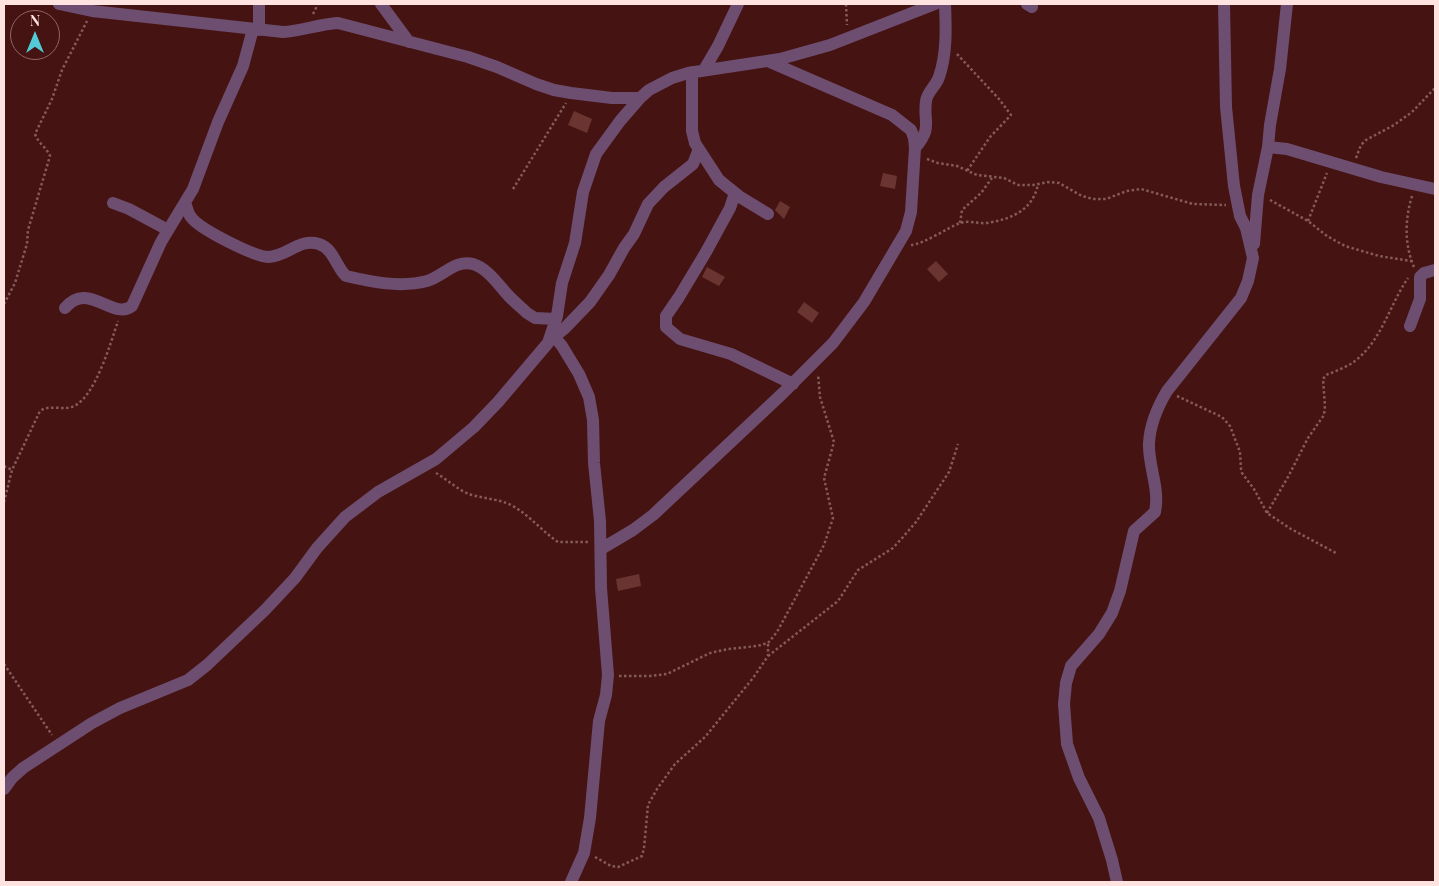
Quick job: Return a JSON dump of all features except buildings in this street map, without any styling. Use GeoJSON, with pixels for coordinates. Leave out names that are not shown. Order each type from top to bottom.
{"type":"FeatureCollection","features":[{"type":"Feature","properties":{"kind":"street"},"geometry":{"type":"LineString","coordinates":[[60,4],[92,11],[283,32],[338,23],[490,64],[536,84],[571,93],[612,98],[640,98]]}},
{"type":"Feature","properties":{"kind":"street"},"geometry":{"type":"LineString","coordinates":[[65,308],[71,301],[78,298],[96,300],[121,310],[132,306],[152,260],[168,230],[194,189],[218,122],[256,30],[259,4]]}},
{"type":"Feature","properties":{"kind":"street"},"geometry":{"type":"LineString","coordinates":[[381,4],[409,42]]}},
{"type":"Feature","properties":{"kind":"street"},"geometry":{"type":"LineString","coordinates":[[738,4],[718,46],[698,71],[692,131],[699,149],[719,180],[735,193],[768,214]]}},
{"type":"Feature","properties":{"kind":"street"},"geometry":{"type":"LineString","coordinates":[[553,336],[562,283],[575,243],[583,192],[591,167],[596,154],[606,139],[640,98],[660,83],[698,71],[770,61],[830,45],[935,4]]}},
{"type":"Feature","properties":{"kind":"street"},"geometry":{"type":"LineString","coordinates":[[916,147],[925,135],[927,127],[926,99],[940,75],[946,41],[945,4]]}},
{"type":"Feature","properties":{"kind":"street"},"geometry":{"type":"LineString","coordinates":[[1224,4],[1226,107],[1237,204],[1253,258]]}},
{"type":"Feature","properties":{"kind":"street"},"geometry":{"type":"LineString","coordinates":[[1117,882],[1099,818],[1079,778],[1067,744],[1066,683],[1071,666],[1099,634],[1112,613],[1120,591],[1134,531],[1155,512],[1157,494],[1149,442],[1160,403],[1167,391],[1241,298],[1248,281],[1253,258],[1258,194],[1268,147],[1280,69],[1287,4]]}},
{"type":"Feature","properties":{"kind":"street"},"geometry":{"type":"LineString","coordinates":[[601,546],[633,530],[653,515],[793,384],[833,343],[864,302],[906,231],[911,212],[916,147],[911,130],[892,115],[770,61]]}},
{"type":"Feature","properties":{"kind":"street"},"geometry":{"type":"LineString","coordinates":[[1268,147],[1287,149],[1349,168],[1435,189]]}},
{"type":"Feature","properties":{"kind":"street"},"geometry":{"type":"LineString","coordinates":[[4,789],[18,773],[92,723],[120,708],[188,680],[207,665],[271,604],[345,517],[378,492],[436,459],[474,428],[553,336],[566,328],[590,302],[634,234],[648,204],[664,187],[693,164],[699,149]]}},
{"type":"Feature","properties":{"kind":"street"},"geometry":{"type":"LineString","coordinates":[[735,193],[730,208],[706,252],[666,316],[666,327],[680,339],[731,354],[793,384]]}},
{"type":"Feature","properties":{"kind":"street"},"geometry":{"type":"LineString","coordinates":[[113,203],[129,209],[168,230]]}},
{"type":"Feature","properties":{"kind":"street"},"geometry":{"type":"LineString","coordinates":[[185,203],[190,217],[204,228],[236,246],[260,256],[278,255],[296,245],[311,242],[322,245],[346,276],[391,284],[412,284],[429,281],[449,269],[463,264],[473,264],[484,270],[527,313],[535,318],[556,318]]}},
{"type":"Feature","properties":{"kind":"street"},"geometry":{"type":"LineString","coordinates":[[1410,326],[1420,300],[1417,272],[1424,273],[1435,270]]}},
{"type":"Feature","properties":{"kind":"street"},"geometry":{"type":"LineString","coordinates":[[553,336],[562,346],[579,374],[588,397],[593,420],[594,463],[600,521],[601,588],[608,675],[606,695],[599,721],[593,801],[584,853],[571,882]]}},
{"type":"Feature","properties":{"kind":"path"},"geometry":{"type":"LineString","coordinates":[[846,4],[849,38]]}},
{"type":"Feature","properties":{"kind":"path"},"geometry":{"type":"LineString","coordinates":[[4,304],[15,283],[36,199],[50,156],[48,150],[42,146],[35,134],[52,99],[62,70],[92,11]]}},
{"type":"Feature","properties":{"kind":"path"},"geometry":{"type":"LineString","coordinates":[[946,41],[999,99],[1011,115],[990,137],[967,171]]}},
{"type":"Feature","properties":{"kind":"path"},"geometry":{"type":"LineString","coordinates":[[1349,168],[1356,159],[1361,145],[1366,140],[1394,125],[1412,112],[1435,88]]}},
{"type":"Feature","properties":{"kind":"path"},"geometry":{"type":"LineString","coordinates":[[513,189],[536,154],[571,93]]}},
{"type":"Feature","properties":{"kind":"path"},"geometry":{"type":"LineString","coordinates":[[916,147],[926,159],[932,162],[957,166],[977,175],[1004,178],[1024,186],[1059,183],[1082,196],[1094,199],[1106,199],[1127,191],[1141,189],[1193,204],[1237,204]]}},
{"type":"Feature","properties":{"kind":"path"},"geometry":{"type":"LineString","coordinates":[[1308,221],[1331,162]]}},
{"type":"Feature","properties":{"kind":"path"},"geometry":{"type":"LineString","coordinates":[[960,224],[962,210],[981,193],[992,178]]}},
{"type":"Feature","properties":{"kind":"path"},"geometry":{"type":"LineString","coordinates":[[900,242],[916,245],[965,222],[986,223],[1015,215],[1032,202],[1038,184]]}},
{"type":"Feature","properties":{"kind":"path"},"geometry":{"type":"LineString","coordinates":[[1267,513],[1308,438],[1324,415],[1326,406],[1323,379],[1326,375],[1354,362],[1376,338],[1382,330],[1402,287],[1417,272],[1411,260],[1406,225],[1415,185]]}},
{"type":"Feature","properties":{"kind":"path"},"geometry":{"type":"LineString","coordinates":[[1258,194],[1308,221],[1327,236],[1345,246],[1379,256],[1411,260]]}},
{"type":"Feature","properties":{"kind":"path"},"geometry":{"type":"LineString","coordinates":[[4,502],[12,470],[40,411],[43,409],[60,409],[74,406],[80,402],[91,388],[104,361],[121,310]]}},
{"type":"Feature","properties":{"kind":"path"},"geometry":{"type":"LineString","coordinates":[[768,656],[768,643],[788,614],[824,545],[833,518],[824,478],[834,442],[820,397],[816,360]]}},
{"type":"Feature","properties":{"kind":"path"},"geometry":{"type":"LineString","coordinates":[[1167,391],[1222,417],[1230,426],[1240,452],[1240,468],[1267,513],[1291,529],[1336,553]]}},
{"type":"Feature","properties":{"kind":"path"},"geometry":{"type":"LineString","coordinates":[[584,853],[611,866],[618,867],[642,856],[648,805],[675,764],[705,737],[718,722],[768,656],[791,640],[838,601],[858,570],[893,548],[903,537],[916,522],[949,472],[958,444]]}},
{"type":"Feature","properties":{"kind":"path"},"geometry":{"type":"LineString","coordinates":[[4,466],[12,470]]}},
{"type":"Feature","properties":{"kind":"path"},"geometry":{"type":"LineString","coordinates":[[424,466],[464,492],[473,496],[503,501],[513,506],[523,512],[558,542],[585,541],[601,546]]}},
{"type":"Feature","properties":{"kind":"path"},"geometry":{"type":"LineString","coordinates":[[608,675],[667,674],[710,653],[768,643]]}},
{"type":"Feature","properties":{"kind":"path"},"geometry":{"type":"LineString","coordinates":[[4,664],[59,745]]}}]}
